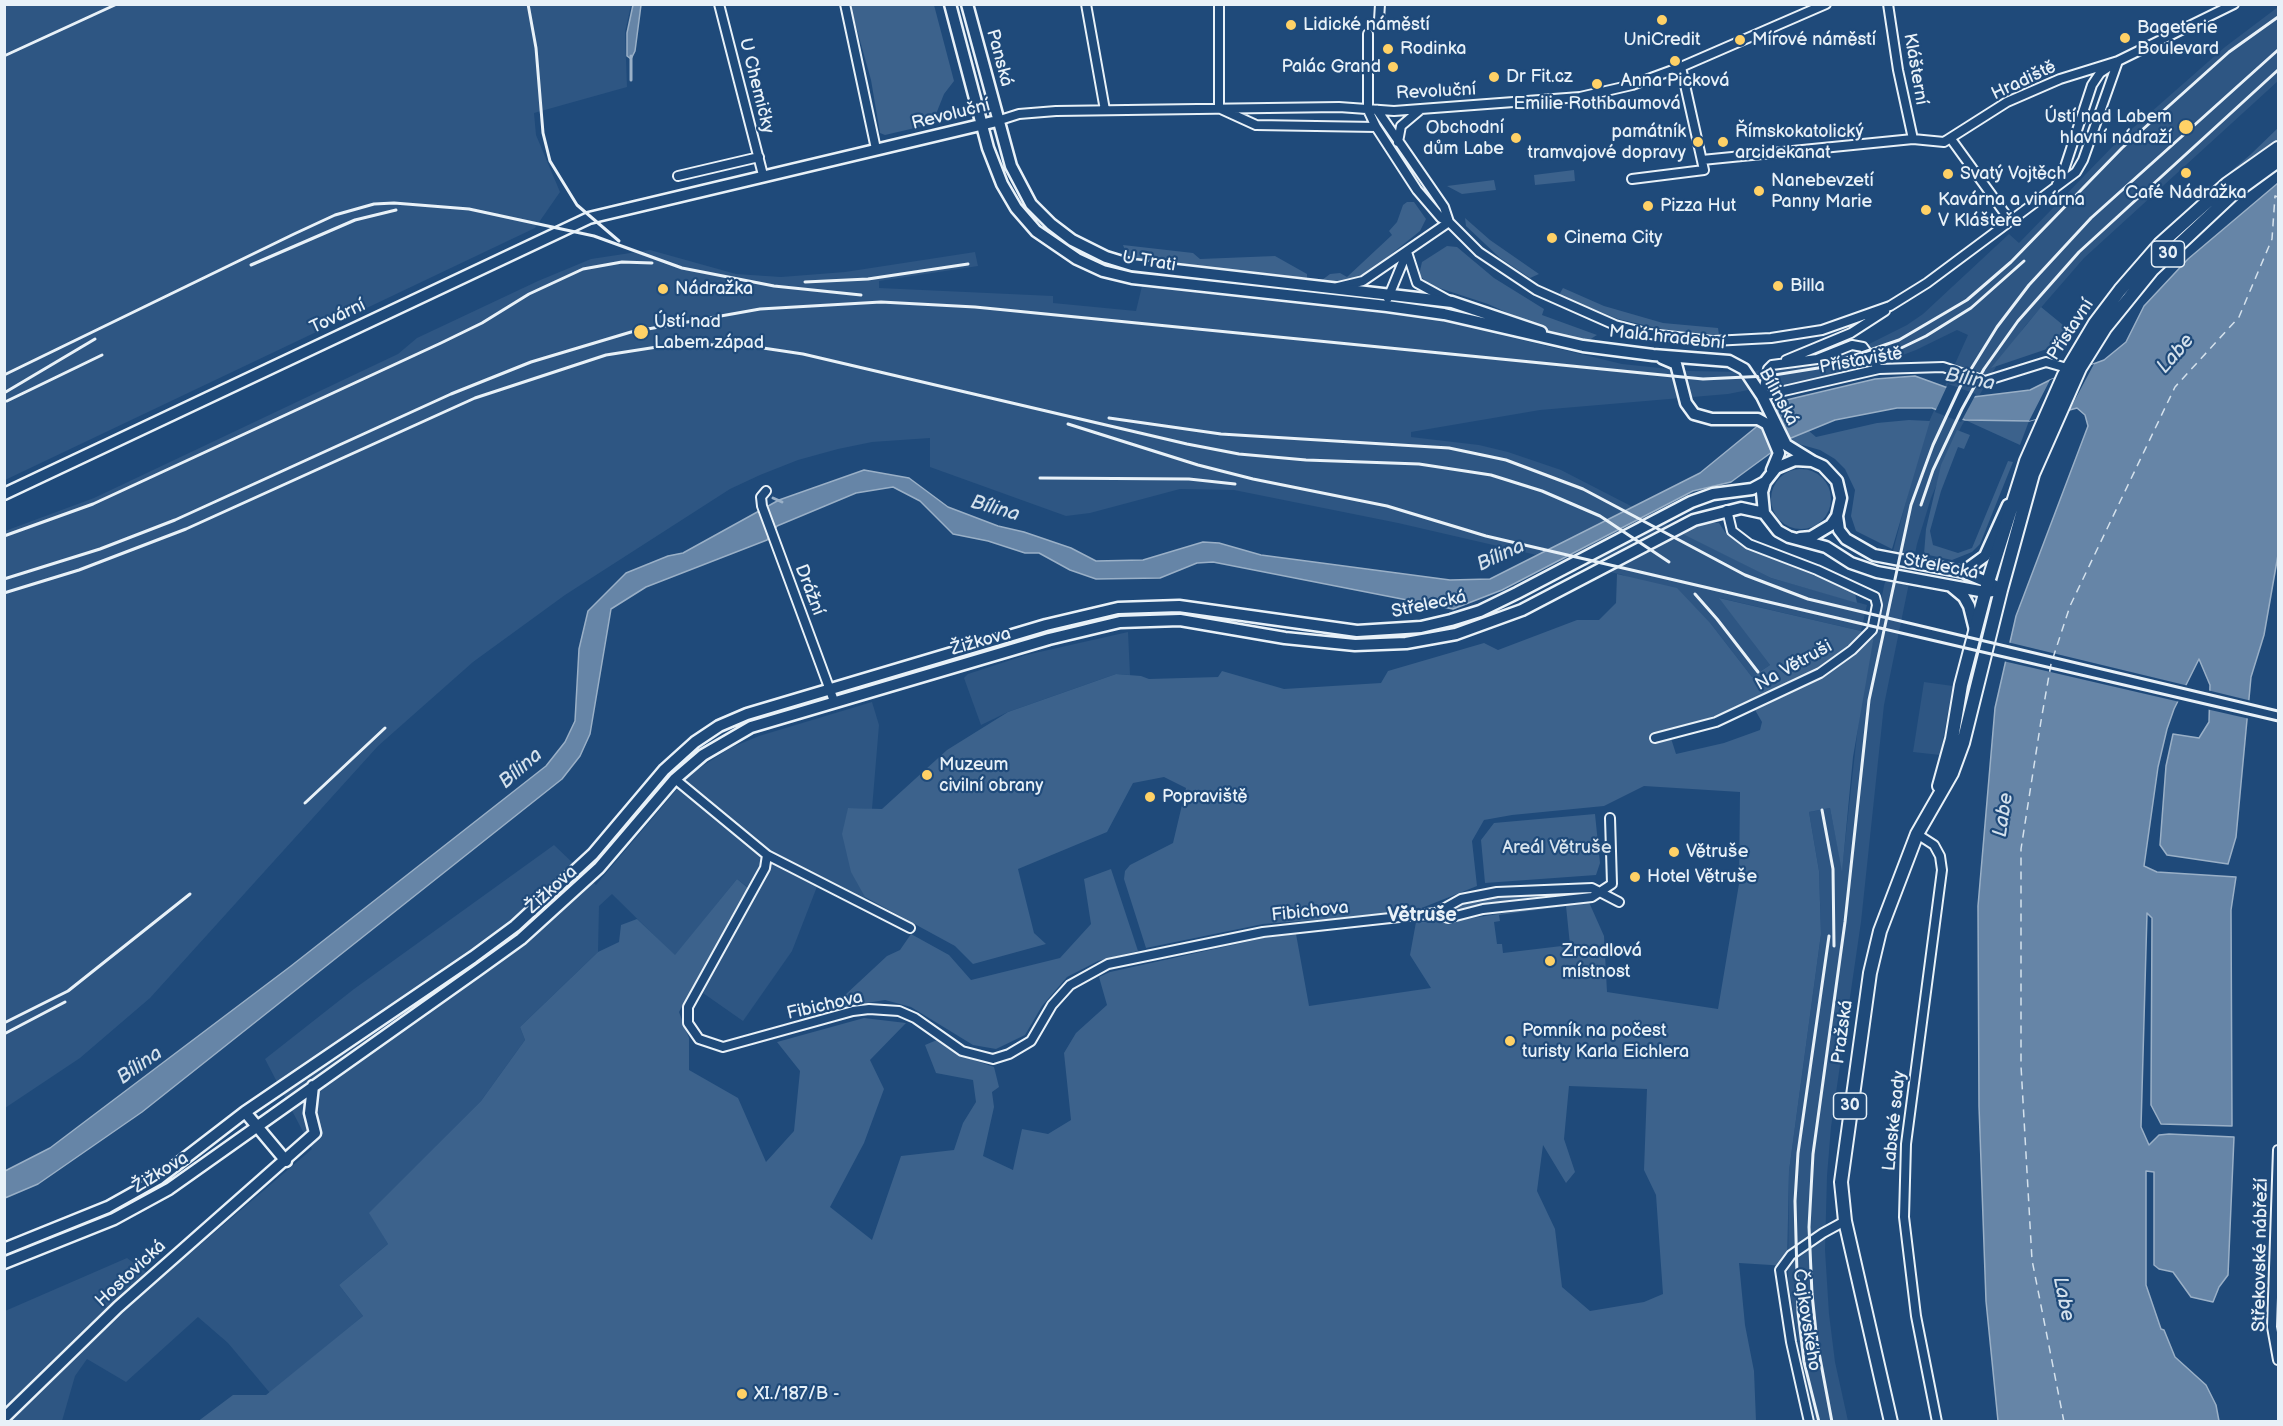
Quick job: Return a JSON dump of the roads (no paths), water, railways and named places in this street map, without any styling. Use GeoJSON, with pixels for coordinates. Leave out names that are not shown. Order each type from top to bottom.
{"type":"FeatureCollection","features":[{"type":"Feature","properties":{"kind":"main road","name":"Panská"},"geometry":{"type":"LineString","coordinates":[[950,4],[982,125]]}},
{"type":"Feature","properties":{"kind":"main road","name":"Panská"},"geometry":{"type":"LineString","coordinates":[[967,4],[997,121]]}},
{"type":"Feature","properties":{"kind":"main road","name":"Revoluční"},"geometry":{"type":"LineString","coordinates":[[694,191],[997,121]]}},
{"type":"Feature","properties":{"kind":"main road","name":"U Trati"},"geometry":{"type":"LineString","coordinates":[[997,121],[1011,166],[1031,204],[1062,234],[1106,257],[1143,267],[1389,293],[1452,302],[1584,346]]}},
{"type":"Feature","properties":{"kind":"main road","name":"U Trati"},"geometry":{"type":"LineString","coordinates":[[982,125],[997,172],[1016,208],[1048,241],[1092,266],[1116,275],[1444,314],[1584,346]]}},
{"type":"Feature","properties":{"kind":"main road","name":"Přístavní"},"geometry":{"type":"LineString","coordinates":[[1986,587],[2018,483],[2043,417],[2066,371],[2120,290],[2160,244],[2227,184],[2278,148]]}},
{"type":"Feature","properties":{"kind":"main road","name":"Přístavní"},"geometry":{"type":"LineString","coordinates":[[2001,590],[2033,474],[2058,412],[2104,328],[2152,270],[2234,193],[2278,161]]}},
{"type":"Feature","properties":{"kind":"main road","name":"Tovární"},"geometry":{"type":"LineString","coordinates":[[4,494],[562,229],[589,218],[694,191]]}},
{"type":"Feature","properties":{"kind":"main road","name":"Malá hradební"},"geometry":{"type":"LineString","coordinates":[[1584,346],[1653,356],[1729,361],[1744,369]]}},
{"type":"Feature","properties":{"kind":"main road"},"geometry":{"type":"LineString","coordinates":[[1653,356],[1676,364],[1686,403],[1694,414],[1712,418],[1766,417]]}},
{"type":"Feature","properties":{"kind":"main road","name":"Bílinská"},"geometry":{"type":"LineString","coordinates":[[1744,369],[1762,396],[1767,424],[1780,443],[1812,461]]}},
{"type":"Feature","properties":{"kind":"main road"},"geometry":{"type":"LineString","coordinates":[[1741,417],[1758,408],[1762,396]]}},
{"type":"Feature","properties":{"kind":"main road","name":"Bílinská"},"geometry":{"type":"LineString","coordinates":[[1768,478],[1778,456],[1780,443]]}},
{"type":"Feature","properties":{"kind":"main road","name":"Střelecká"},"geometry":{"type":"LineString","coordinates":[[1144,605],[1179,606],[1331,630],[1382,631],[1421,627],[1480,611],[1691,502],[1713,494],[1752,489],[1788,462],[1812,461],[1823,466],[1837,481],[1841,498],[1837,516],[1839,530],[1846,539],[1874,555],[1963,572],[1986,587]]}},
{"type":"Feature","properties":{"kind":"main road"},"geometry":{"type":"LineString","coordinates":[[1764,513],[1761,503],[1768,478]]}},
{"type":"Feature","properties":{"kind":"main road"},"geometry":{"type":"LineString","coordinates":[[1963,572],[1985,556],[2018,483]]}},
{"type":"Feature","properties":{"kind":"main road","name":"Střelecká"},"geometry":{"type":"LineString","coordinates":[[1145,620],[1180,620],[1345,645],[1380,645],[1424,640],[1485,625],[1522,610],[1694,520],[1727,510],[1752,509],[1764,513],[1778,531],[1826,547],[1851,562],[1877,572],[1949,586],[1986,587],[2001,590]]}},
{"type":"Feature","properties":{"kind":"main road"},"geometry":{"type":"LineString","coordinates":[[1800,538],[1822,532],[1837,516]]}},
{"type":"Feature","properties":{"kind":"main road"},"geometry":{"type":"LineString","coordinates":[[1949,586],[1964,597],[1975,632]]}},
{"type":"Feature","properties":{"kind":"main road","name":"Pražská"},"geometry":{"type":"LineString","coordinates":[[1936,798],[1952,739],[1961,685],[1986,587]]}},
{"type":"Feature","properties":{"kind":"main road","name":"Pražská"},"geometry":{"type":"LineString","coordinates":[[1891,1422],[1845,1221],[1842,1162],[1870,974],[1887,910],[1917,834],[1952,773],[1964,743],[2001,590]]}},
{"type":"Feature","properties":{"kind":"main road","name":"Žižkova"},"geometry":{"type":"LineString","coordinates":[[4,1249],[108,1206],[158,1179],[245,1112],[440,980],[515,926],[592,854],[664,770],[696,742],[719,726],[747,714],[830,688],[1089,614],[1144,605]]}},
{"type":"Feature","properties":{"kind":"main road","name":"Žižkova"},"geometry":{"type":"LineString","coordinates":[[4,1263],[114,1219],[147,1202],[258,1128],[537,926],[599,868],[675,779],[703,755],[752,727],[834,701],[1092,627],[1145,620]]}},
{"type":"Feature","properties":{"kind":"main road","name":"Hostovická"},"geometry":{"type":"LineString","coordinates":[[4,1418],[118,1307],[315,1133],[310,1113],[313,1086]]}},
{"type":"Feature","properties":{"kind":"main road"},"geometry":{"type":"LineString","coordinates":[[245,1112],[286,1161]]}},
{"type":"Feature","properties":{"kind":"street","name":"U Chemičky"},"geometry":{"type":"LineString","coordinates":[[720,4],[763,176]]}},
{"type":"Feature","properties":{"kind":"street"},"geometry":{"type":"LineString","coordinates":[[845,4],[876,149]]}},
{"type":"Feature","properties":{"kind":"street"},"geometry":{"type":"LineString","coordinates":[[1086,4],[1105,110]]}},
{"type":"Feature","properties":{"kind":"street"},"geometry":{"type":"LineString","coordinates":[[1218,4],[1219,108]]}},
{"type":"Feature","properties":{"kind":"street"},"geometry":{"type":"LineString","coordinates":[[1380,4],[1380,20]]}},
{"type":"Feature","properties":{"kind":"street"},"geometry":{"type":"LineString","coordinates":[[1632,179],[1704,170],[1681,67],[1826,4]]}},
{"type":"Feature","properties":{"kind":"street","name":"Klášterní"},"geometry":{"type":"LineString","coordinates":[[1888,4],[1898,70],[1913,139]]}},
{"type":"Feature","properties":{"kind":"street"},"geometry":{"type":"LineString","coordinates":[[2056,185],[2062,176],[2092,85],[2100,73],[2118,61],[2234,4]]}},
{"type":"Feature","properties":{"kind":"street"},"geometry":{"type":"LineString","coordinates":[[1368,34],[1368,110],[1376,127]]}},
{"type":"Feature","properties":{"kind":"street","name":"Hradiště"},"geometry":{"type":"LineString","coordinates":[[1951,139],[2007,102],[2060,80],[2118,61]]}},
{"type":"Feature","properties":{"kind":"street","name":"Malá hradební"},"geometry":{"type":"LineString","coordinates":[[1776,364],[1866,325],[1890,306],[1927,283],[2009,219],[2076,172],[2083,160],[2118,61]]}},
{"type":"Feature","properties":{"kind":"street","name":"Revoluční"},"geometry":{"type":"LineString","coordinates":[[997,121],[1044,111],[1219,108],[1421,109],[1580,97],[1632,85],[1681,67]]}},
{"type":"Feature","properties":{"kind":"street","name":"Revoluční"},"geometry":{"type":"LineString","coordinates":[[1219,108],[1256,125],[1376,127]]}},
{"type":"Feature","properties":{"kind":"street"},"geometry":{"type":"LineString","coordinates":[[1399,143],[1401,126],[1421,109]]}},
{"type":"Feature","properties":{"kind":"street","name":"Malá hradební"},"geometry":{"type":"LineString","coordinates":[[1377,110],[1443,207],[1449,222]]}},
{"type":"Feature","properties":{"kind":"street","name":"Malá hradební"},"geometry":{"type":"LineString","coordinates":[[1376,127],[1417,190],[1441,218],[1449,222],[1479,252],[1536,290],[1615,325],[1650,334],[1713,340],[1771,338],[1822,330],[1890,306]]}},
{"type":"Feature","properties":{"kind":"street"},"geometry":{"type":"LineString","coordinates":[[1702,160],[1913,139],[1944,142],[1951,139],[2009,219]]}},
{"type":"Feature","properties":{"kind":"street"},"geometry":{"type":"LineString","coordinates":[[678,176],[759,157]]}},
{"type":"Feature","properties":{"kind":"street","name":"U Trati"},"geometry":{"type":"LineString","coordinates":[[1336,288],[1363,281],[1402,252],[1407,252],[1449,222]]}},
{"type":"Feature","properties":{"kind":"street"},"geometry":{"type":"LineString","coordinates":[[1387,306],[1389,293],[1407,252]]}},
{"type":"Feature","properties":{"kind":"street","name":"U Trati"},"geometry":{"type":"LineString","coordinates":[[1407,252],[1417,283],[1452,302]]}},
{"type":"Feature","properties":{"kind":"street"},"geometry":{"type":"LineString","coordinates":[[1762,396],[1768,369],[1776,364],[1817,359],[1855,345],[1866,349],[1879,369]]}},
{"type":"Feature","properties":{"kind":"street","name":"Přístaviště"},"geometry":{"type":"LineString","coordinates":[[1762,396],[1879,369],[1933,366],[1985,381],[2046,362],[2066,371]]}},
{"type":"Feature","properties":{"kind":"street","name":"Drážní"},"geometry":{"type":"LineString","coordinates":[[766,491],[761,497],[762,506],[834,701]]}},
{"type":"Feature","properties":{"kind":"street","name":"Na Větruši"},"geometry":{"type":"LineString","coordinates":[[1656,738],[1716,722],[1820,673],[1846,655],[1872,630],[1877,605],[1875,597],[1817,570],[1749,544],[1732,531],[1727,510]]}},
{"type":"Feature","properties":{"kind":"street"},"geometry":{"type":"LineString","coordinates":[[675,779],[767,855],[910,928]]}},
{"type":"Feature","properties":{"kind":"street"},"geometry":{"type":"LineString","coordinates":[[1599,892],[1612,884],[1610,818]]}},
{"type":"Feature","properties":{"kind":"street","name":"Labské sady"},"geometry":{"type":"LineString","coordinates":[[1917,834],[1935,845],[1940,856],[1941,870],[1906,1144],[1904,1217],[1916,1316],[1937,1422]]}},
{"type":"Feature","properties":{"kind":"street","name":"Fibichova"},"geometry":{"type":"LineString","coordinates":[[767,855],[765,868],[688,1007],[688,1023],[699,1039],[710,1044],[723,1047],[853,1011],[869,1009],[899,1011],[915,1018],[962,1051],[993,1059],[1009,1054],[1031,1041],[1052,1005],[1070,985],[1108,964],[1263,932],[1436,913],[1461,899],[1497,892],[1592,888],[1619,902]]}},
{"type":"Feature","properties":{"kind":"street","name":"Fibichova"},"geometry":{"type":"LineString","coordinates":[[1436,913],[1448,918],[1483,909],[1592,897],[1599,892]]}},
{"type":"Feature","properties":{"kind":"street","name":"Střekovské nábřeží"},"geometry":{"type":"LineString","coordinates":[[2278,1150],[2275,1327],[2278,1360]]}},
{"type":"Feature","properties":{"kind":"street","name":"Čajkovského"},"geometry":{"type":"LineString","coordinates":[[1809,1422],[1791,1342],[1780,1270],[1791,1255],[1845,1221]]}},
{"type":"Feature","properties":{"kind":"water"},"geometry":{"type":"Polygon","coordinates":[[[633,5],[641,5],[635,51],[631,59],[627,56],[627,33],[633,5]]]}},
{"type":"Feature","properties":{"kind":"water","name":"Labe"},"geometry":{"type":"Polygon","coordinates":[[[2278,183],[2278,555],[2264,635],[2251,677],[2236,837],[2228,864],[2167,855],[2160,845],[2166,766],[2173,734],[2199,738],[2209,722],[2210,685],[2199,659],[2174,709],[2167,729],[2158,767],[2144,866],[2157,872],[2236,877],[2231,910],[2232,1126],[2161,1124],[2151,1105],[2152,918],[2147,913],[2141,1127],[2149,1145],[2159,1135],[2169,1134],[2234,1137],[2228,1275],[2219,1287],[2213,1302],[2191,1297],[2173,1272],[2159,1269],[2154,1265],[2154,1172],[2146,1171],[2146,1285],[2161,1329],[2164,1330],[2175,1357],[2206,1385],[2216,1405],[2219,1421],[1998,1421],[1986,1301],[1979,1106],[1978,906],[1995,708],[2016,616],[2088,426],[2085,415],[2077,408],[2029,421],[1965,420],[1932,408],[1897,408],[1835,420],[1791,438],[1731,482],[1693,491],[1502,590],[1453,609],[1213,562],[1197,563],[1160,578],[1096,579],[1070,570],[1039,553],[1025,553],[988,541],[953,534],[920,501],[893,487],[856,493],[777,526],[767,540],[646,587],[611,609],[590,734],[580,756],[562,779],[142,1112],[38,1184],[5,1198],[5,1171],[50,1148],[291,966],[546,766],[565,742],[575,721],[579,649],[588,611],[626,573],[668,556],[683,553],[779,500],[864,470],[909,478],[948,507],[998,526],[1071,548],[1096,561],[1143,560],[1203,542],[1219,543],[1261,555],[1450,580],[1490,579],[1700,473],[1777,410],[1782,401],[1875,379],[1915,376],[1973,397],[2030,390],[2104,360],[2126,342],[2144,306],[2188,259],[2278,183]]]}},
{"type":"Feature","properties":{"kind":"waterway"},"geometry":{"type":"LineString","coordinates":[[631,56],[631,80]]}},
{"type":"Feature","properties":{"kind":"waterway"},"geometry":{"type":"LineString","coordinates":[[773,498],[782,502]]}},
{"type":"Feature","properties":{"kind":"tram line"},"geometry":{"type":"LineString","coordinates":[[1697,138],[1699,145]]}},
{"type":"Feature","properties":{"kind":"railway"},"geometry":{"type":"LineString","coordinates":[[4,56],[117,4]]}},
{"type":"Feature","properties":{"kind":"railway"},"geometry":{"type":"LineString","coordinates":[[528,4],[536,48],[543,133],[550,161],[577,205],[619,241]]}},
{"type":"Feature","properties":{"kind":"railway"},"geometry":{"type":"LineString","coordinates":[[4,579],[100,549],[175,520],[451,394],[531,362],[631,332],[760,309],[881,302],[975,307],[1703,379],[1768,376],[1818,368],[1899,340],[1967,300],[2011,262],[2122,148],[2229,52],[2278,17]]}},
{"type":"Feature","properties":{"kind":"railway"},"geometry":{"type":"LineString","coordinates":[[1832,1422],[1817,1342],[1812,1294],[1809,1227],[1813,1154],[1845,922],[1869,700],[1911,505],[1933,445],[1960,387],[1997,327],[2029,285],[2091,218],[2278,50]]}},
{"type":"Feature","properties":{"kind":"railway"},"geometry":{"type":"LineString","coordinates":[[1921,505],[1933,470],[1962,409],[1984,369],[2018,321],[2079,252],[2278,70]]}},
{"type":"Feature","properties":{"kind":"railway"},"geometry":{"type":"LineString","coordinates":[[4,375],[335,215],[374,204],[394,203],[469,209],[594,236],[682,268],[774,286],[861,295]]}},
{"type":"Feature","properties":{"kind":"railway"},"geometry":{"type":"LineString","coordinates":[[251,265],[355,220],[396,210]]}},
{"type":"Feature","properties":{"kind":"railway"},"geometry":{"type":"LineString","coordinates":[[1897,350],[1926,336],[1971,308],[2024,261]]}},
{"type":"Feature","properties":{"kind":"railway"},"geometry":{"type":"LineString","coordinates":[[4,536],[93,504],[441,343],[482,323],[529,294],[583,269],[622,262],[652,263]]}},
{"type":"Feature","properties":{"kind":"railway"},"geometry":{"type":"LineString","coordinates":[[805,282],[868,279],[968,264]]}},
{"type":"Feature","properties":{"kind":"railway"},"geometry":{"type":"LineString","coordinates":[[4,393],[95,339]]}},
{"type":"Feature","properties":{"kind":"railway"},"geometry":{"type":"LineString","coordinates":[[4,593],[79,570],[186,529],[475,398],[606,355],[657,347],[698,344],[763,348],[803,354],[1187,444],[1239,454],[1306,460],[1419,464],[1491,475],[1542,491],[1600,516],[1669,562]]}},
{"type":"Feature","properties":{"kind":"railway"},"geometry":{"type":"LineString","coordinates":[[7,401],[102,355]]}},
{"type":"Feature","properties":{"kind":"railway"},"geometry":{"type":"LineString","coordinates":[[1109,418],[1221,434],[1449,448],[1506,460],[1583,489],[1745,575],[1808,599],[2278,711]]}},
{"type":"Feature","properties":{"kind":"railway"},"geometry":{"type":"LineString","coordinates":[[1068,424],[1198,465],[1253,479],[1387,506],[1486,536],[2278,721]]}},
{"type":"Feature","properties":{"kind":"railway"},"geometry":{"type":"LineString","coordinates":[[1040,478],[1189,479],[1235,484]]}},
{"type":"Feature","properties":{"kind":"railway"},"geometry":{"type":"LineString","coordinates":[[1695,594],[1758,672]]}},
{"type":"Feature","properties":{"kind":"railway"},"geometry":{"type":"LineString","coordinates":[[305,803],[385,728]]}},
{"type":"Feature","properties":{"kind":"railway"},"geometry":{"type":"LineString","coordinates":[[1822,810],[1833,869],[1834,946]]}},
{"type":"Feature","properties":{"kind":"railway"},"geometry":{"type":"LineString","coordinates":[[4,1023],[68,991],[190,894]]}},
{"type":"Feature","properties":{"kind":"railway"},"geometry":{"type":"LineString","coordinates":[[1819,1422],[1804,1362],[1798,1312],[1795,1201],[1798,1153],[1829,936]]}},
{"type":"Feature","properties":{"kind":"railway"},"geometry":{"type":"LineString","coordinates":[[4,1034],[65,1002]]}},
{"type":"Feature","properties":{"kind":"place","name":"UniCredit"},"geometry":{"type":"Point","coordinates":[1662,20]}},
{"type":"Feature","properties":{"kind":"place","name":"Lidické náměstí"},"geometry":{"type":"Point","coordinates":[1291,25]}},
{"type":"Feature","properties":{"kind":"place","name":"Bageterie Boulevard"},"geometry":{"type":"Point","coordinates":[2125,38]}},
{"type":"Feature","properties":{"kind":"place","name":"Mírové náměstí"},"geometry":{"type":"Point","coordinates":[1740,40]}},
{"type":"Feature","properties":{"kind":"place","name":"Rodinka"},"geometry":{"type":"Point","coordinates":[1388,49]}},
{"type":"Feature","properties":{"kind":"place","name":"Anna Picková"},"geometry":{"type":"Point","coordinates":[1675,61]}},
{"type":"Feature","properties":{"kind":"place","name":"Palác Grand"},"geometry":{"type":"Point","coordinates":[1393,67]}},
{"type":"Feature","properties":{"kind":"place","name":"Dr Fit.cz"},"geometry":{"type":"Point","coordinates":[1494,77]}},
{"type":"Feature","properties":{"kind":"place","name":"Emilie Rothbaumová"},"geometry":{"type":"Point","coordinates":[1597,84]}},
{"type":"Feature","properties":{"kind":"place","name":"Ústí nad Labem hlavní nádraží"},"geometry":{"type":"Point","coordinates":[2186,127]}},
{"type":"Feature","properties":{"kind":"place","name":"Obchodní dům Labe"},"geometry":{"type":"Point","coordinates":[1516,138]}},
{"type":"Feature","properties":{"kind":"place","name":"památník tramvajové dopravy"},"geometry":{"type":"Point","coordinates":[1698,142]}},
{"type":"Feature","properties":{"kind":"place","name":"Římskokatolický arcidekanat"},"geometry":{"type":"Point","coordinates":[1723,142]}},
{"type":"Feature","properties":{"kind":"place","name":"Café Nádražka"},"geometry":{"type":"Point","coordinates":[2186,173]}},
{"type":"Feature","properties":{"kind":"place","name":"Svatý Vojtěch"},"geometry":{"type":"Point","coordinates":[1948,174]}},
{"type":"Feature","properties":{"kind":"place","name":"Nanebevzetí Panny Marie"},"geometry":{"type":"Point","coordinates":[1759,191]}},
{"type":"Feature","properties":{"kind":"place","name":"Pizza Hut"},"geometry":{"type":"Point","coordinates":[1648,206]}},
{"type":"Feature","properties":{"kind":"place","name":"Kavárna a vinárna V Klášteře"},"geometry":{"type":"Point","coordinates":[1926,210]}},
{"type":"Feature","properties":{"kind":"place","name":"Cinema City"},"geometry":{"type":"Point","coordinates":[1552,238]}},
{"type":"Feature","properties":{"kind":"place","name":"Billa"},"geometry":{"type":"Point","coordinates":[1778,286]}},
{"type":"Feature","properties":{"kind":"place","name":"Nádražka"},"geometry":{"type":"Point","coordinates":[663,289]}},
{"type":"Feature","properties":{"kind":"place","name":"Ústí nad Labem západ"},"geometry":{"type":"Point","coordinates":[641,332]}},
{"type":"Feature","properties":{"kind":"place","name":"Muzeum civilní obrany"},"geometry":{"type":"Point","coordinates":[927,775]}},
{"type":"Feature","properties":{"kind":"place","name":"Popraviště"},"geometry":{"type":"Point","coordinates":[1150,797]}},
{"type":"Feature","properties":{"kind":"place","name":"Větruše"},"geometry":{"type":"Point","coordinates":[1674,852]}},
{"type":"Feature","properties":{"kind":"place","name":"Hotel Větruše"},"geometry":{"type":"Point","coordinates":[1635,877]}},
{"type":"Feature","properties":{"kind":"place","name":"Zrcadlová místnost"},"geometry":{"type":"Point","coordinates":[1550,961]}},
{"type":"Feature","properties":{"kind":"place","name":"Pomník na počest turisty Karla Eichlera"},"geometry":{"type":"Point","coordinates":[1510,1041]}},
{"type":"Feature","properties":{"kind":"place","name":"XI./187/B -"},"geometry":{"type":"Point","coordinates":[742,1394]}},
{"type":"Feature","properties":{"kind":"district","name":"Větruše"},"geometry":{"type":"Point","coordinates":[1422,916]}},
{"type":"Feature","properties":{"kind":"water label","name":"Bílina"},"geometry":{"type":"Point","coordinates":[1970,380]}},
{"type":"Feature","properties":{"kind":"water label","name":"Bílina"},"geometry":{"type":"Point","coordinates":[995,509]}},
{"type":"Feature","properties":{"kind":"water label","name":"Bílina"},"geometry":{"type":"Point","coordinates":[1501,556]}},
{"type":"Feature","properties":{"kind":"water label","name":"Bílina"},"geometry":{"type":"Point","coordinates":[521,769]}},
{"type":"Feature","properties":{"kind":"water label","name":"Bílina"},"geometry":{"type":"Point","coordinates":[140,1066]}},
{"type":"Feature","properties":{"kind":"park label","name":"Areál Větruše"},"geometry":{"type":"Point","coordinates":[1557,848]}}]}
